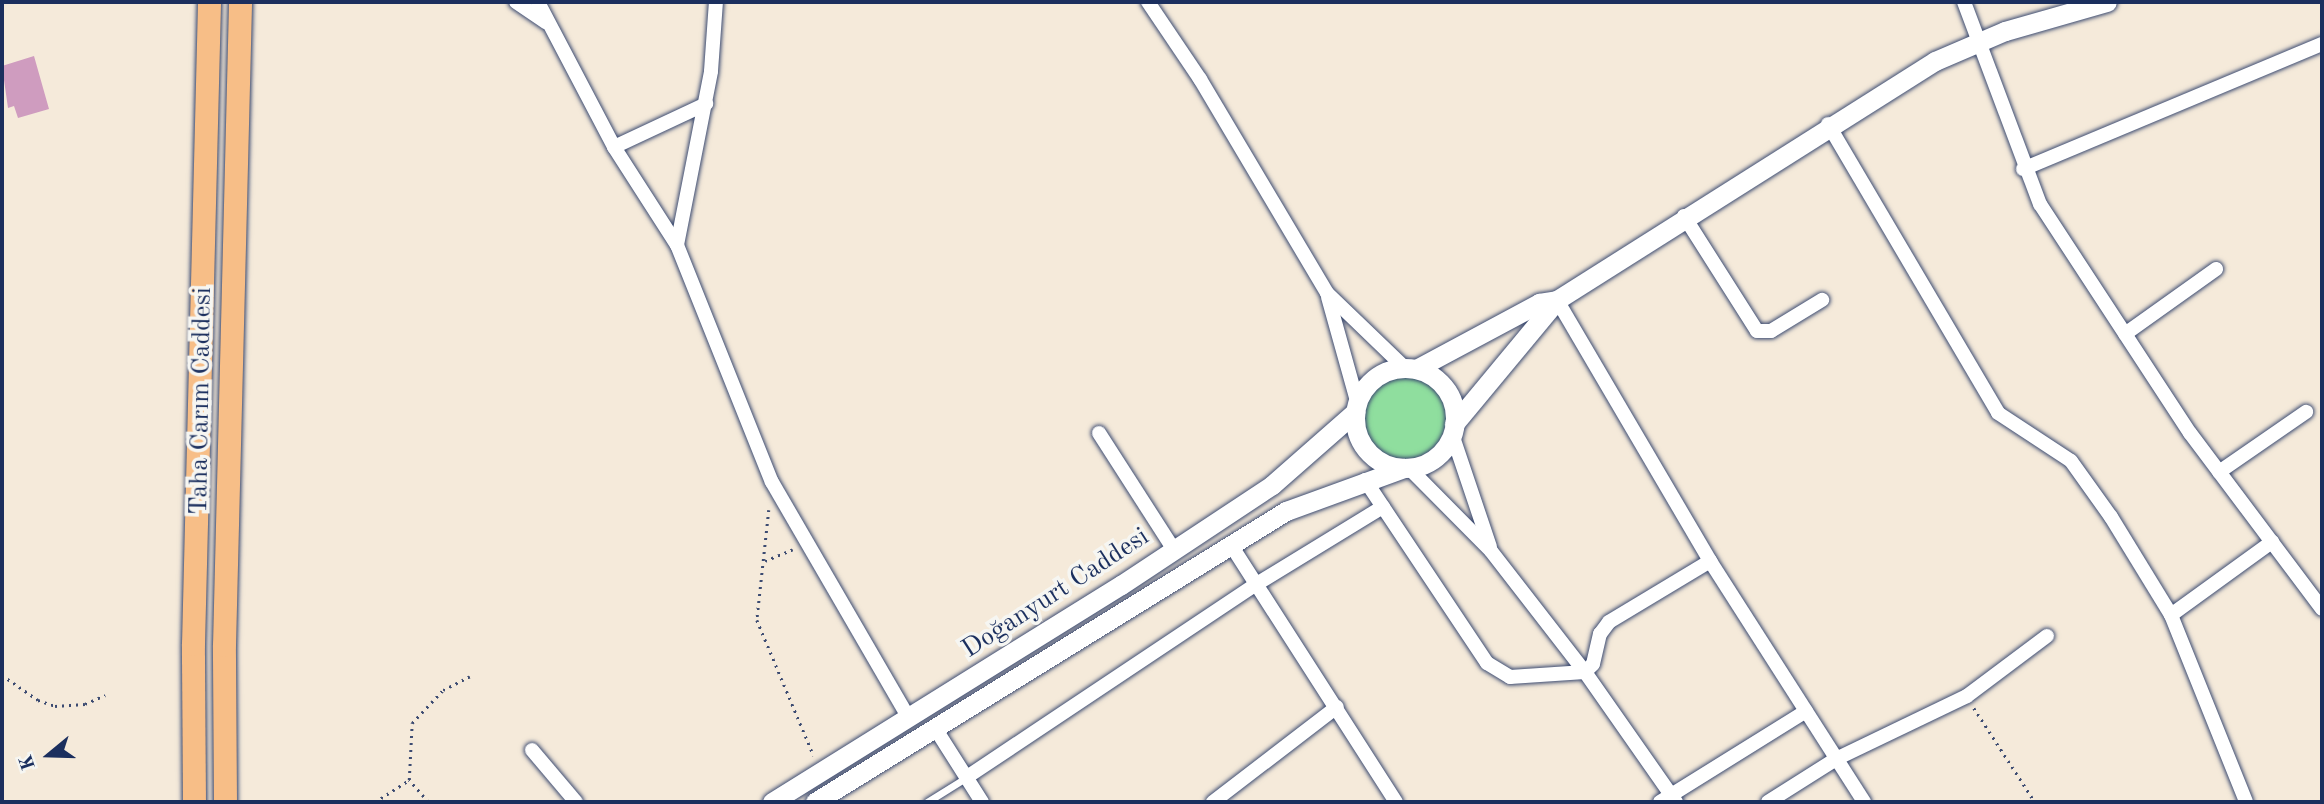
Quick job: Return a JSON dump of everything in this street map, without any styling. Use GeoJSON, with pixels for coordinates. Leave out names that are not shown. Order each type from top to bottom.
{"type":"FeatureCollection","features":[{"type":"Feature","properties":{"kind":"main road","name":"Taha Carım Caddesi"},"geometry":{"type":"LineString","coordinates":[[194,802],[193,645],[209,2]]}},
{"type":"Feature","properties":{"kind":"main road","name":"Taha Carım Caddesi"},"geometry":{"type":"LineString","coordinates":[[225,802],[224,645],[240,2]]}},
{"type":"Feature","properties":{"kind":"street"},"geometry":{"type":"LineString","coordinates":[[516,2],[547,23]]}},
{"type":"Feature","properties":{"kind":"street"},"geometry":{"type":"LineString","coordinates":[[538,2],[614,147],[677,245],[772,482],[909,718]]}},
{"type":"Feature","properties":{"kind":"street"},"geometry":{"type":"LineString","coordinates":[[677,245],[706,104],[716,2]]}},
{"type":"Feature","properties":{"kind":"street"},"geometry":{"type":"LineString","coordinates":[[1149,2],[1200,79],[1326,293],[1356,407],[1357,432],[1367,450],[1384,463],[1406,468],[1433,459],[1453,429],[1557,300],[1684,216],[1912,73],[1981,40],[2107,2]]}},
{"type":"Feature","properties":{"kind":"street"},"geometry":{"type":"LineString","coordinates":[[1964,2],[1981,40],[2023,169],[2040,204],[2219,472],[2322,609]]}},
{"type":"Feature","properties":{"kind":"street"},"geometry":{"type":"LineString","coordinates":[[2023,169],[2322,44]]}},
{"type":"Feature","properties":{"kind":"street"},"geometry":{"type":"LineString","coordinates":[[614,147],[706,104]]}},
{"type":"Feature","properties":{"kind":"street"},"geometry":{"type":"LineString","coordinates":[[1828,124],[1998,413],[2071,461],[2171,615],[2246,802]]}},
{"type":"Feature","properties":{"kind":"street"},"geometry":{"type":"LineString","coordinates":[[1684,216],[1757,331],[1771,331],[1822,300]]}},
{"type":"Feature","properties":{"kind":"street"},"geometry":{"type":"LineString","coordinates":[[2125,334],[2216,269]]}},
{"type":"Feature","properties":{"kind":"street"},"geometry":{"type":"LineString","coordinates":[[1326,293],[1411,368],[1442,385],[1452,403],[1453,429],[1491,551]]}},
{"type":"Feature","properties":{"kind":"street"},"geometry":{"type":"LineString","coordinates":[[1356,407],[1376,377],[1411,368],[1539,303],[1557,300]]}},
{"type":"Feature","properties":{"kind":"street"},"geometry":{"type":"LineString","coordinates":[[1557,300],[1710,561],[1864,802]]}},
{"type":"Feature","properties":{"kind":"street","name":"Doğanyurt Caddesi"},"geometry":{"type":"LineString","coordinates":[[772,802],[1174,550],[1272,485],[1356,407]]}},
{"type":"Feature","properties":{"kind":"street"},"geometry":{"type":"LineString","coordinates":[[2219,472],[2306,412]]}},
{"type":"Feature","properties":{"kind":"street"},"geometry":{"type":"LineString","coordinates":[[1099,433],[1174,550]]}},
{"type":"Feature","properties":{"kind":"street"},"geometry":{"type":"LineString","coordinates":[[1406,468],[1491,551],[1585,672],[1669,800],[1806,711]]}},
{"type":"Feature","properties":{"kind":"street","name":"Doğanyurt Caddesi"},"geometry":{"type":"LineString","coordinates":[[815,802],[1286,512],[1365,480],[1406,468]]}},
{"type":"Feature","properties":{"kind":"street"},"geometry":{"type":"LineString","coordinates":[[1365,480],[1487,663],[1510,677],[1585,672],[1593,664],[1600,634],[1609,622],[1710,561]]}},
{"type":"Feature","properties":{"kind":"street"},"geometry":{"type":"LineString","coordinates":[[967,777],[1255,585],[1383,508]]}},
{"type":"Feature","properties":{"kind":"street"},"geometry":{"type":"LineString","coordinates":[[2171,615],[2272,542]]}},
{"type":"Feature","properties":{"kind":"street"},"geometry":{"type":"LineString","coordinates":[[1231,544],[1396,802]]}},
{"type":"Feature","properties":{"kind":"street"},"geometry":{"type":"LineString","coordinates":[[1768,802],[1836,759],[1966,696],[2047,636]]}},
{"type":"Feature","properties":{"kind":"street"},"geometry":{"type":"LineString","coordinates":[[1213,802],[1336,707]]}},
{"type":"Feature","properties":{"kind":"street"},"geometry":{"type":"LineString","coordinates":[[935,728],[982,802]]}},
{"type":"Feature","properties":{"kind":"street"},"geometry":{"type":"LineString","coordinates":[[532,750],[576,802]]}},
{"type":"Feature","properties":{"kind":"lane"},"geometry":{"type":"LineString","coordinates":[[927,802],[967,777]]}},
{"type":"Feature","properties":{"kind":"path"},"geometry":{"type":"LineString","coordinates":[[772,482],[765,561],[756,598],[757,620],[820,773]]}},
{"type":"Feature","properties":{"kind":"path"},"geometry":{"type":"LineString","coordinates":[[765,561],[794,549],[811,549]]}},
{"type":"Feature","properties":{"kind":"path"},"geometry":{"type":"LineString","coordinates":[[2,675],[38,700],[55,706],[85,704],[104,695]]}},
{"type":"Feature","properties":{"kind":"path"},"geometry":{"type":"LineString","coordinates":[[429,802],[409,780],[408,738],[416,716],[443,690],[470,676]]}},
{"type":"Feature","properties":{"kind":"path"},"geometry":{"type":"LineString","coordinates":[[1966,696],[2035,802]]}},
{"type":"Feature","properties":{"kind":"path"},"geometry":{"type":"LineString","coordinates":[[375,802],[409,780]]}},
{"type":"Feature","properties":{"kind":"green space"},"geometry":{"type":"Polygon","coordinates":[[[1397,377],[1413,377],[1428,384],[1439,395],[1446,410],[1443,434],[1434,447],[1413,459],[1397,459],[1382,452],[1371,441],[1364,426],[1364,410],[1371,395],[1382,384],[1397,377]]]}},
{"type":"Feature","properties":{"kind":"building"},"geometry":{"type":"Polygon","coordinates":[[[34,56],[49,109],[18,118],[14,106],[8,108],[2,66],[34,56]]]}}]}
